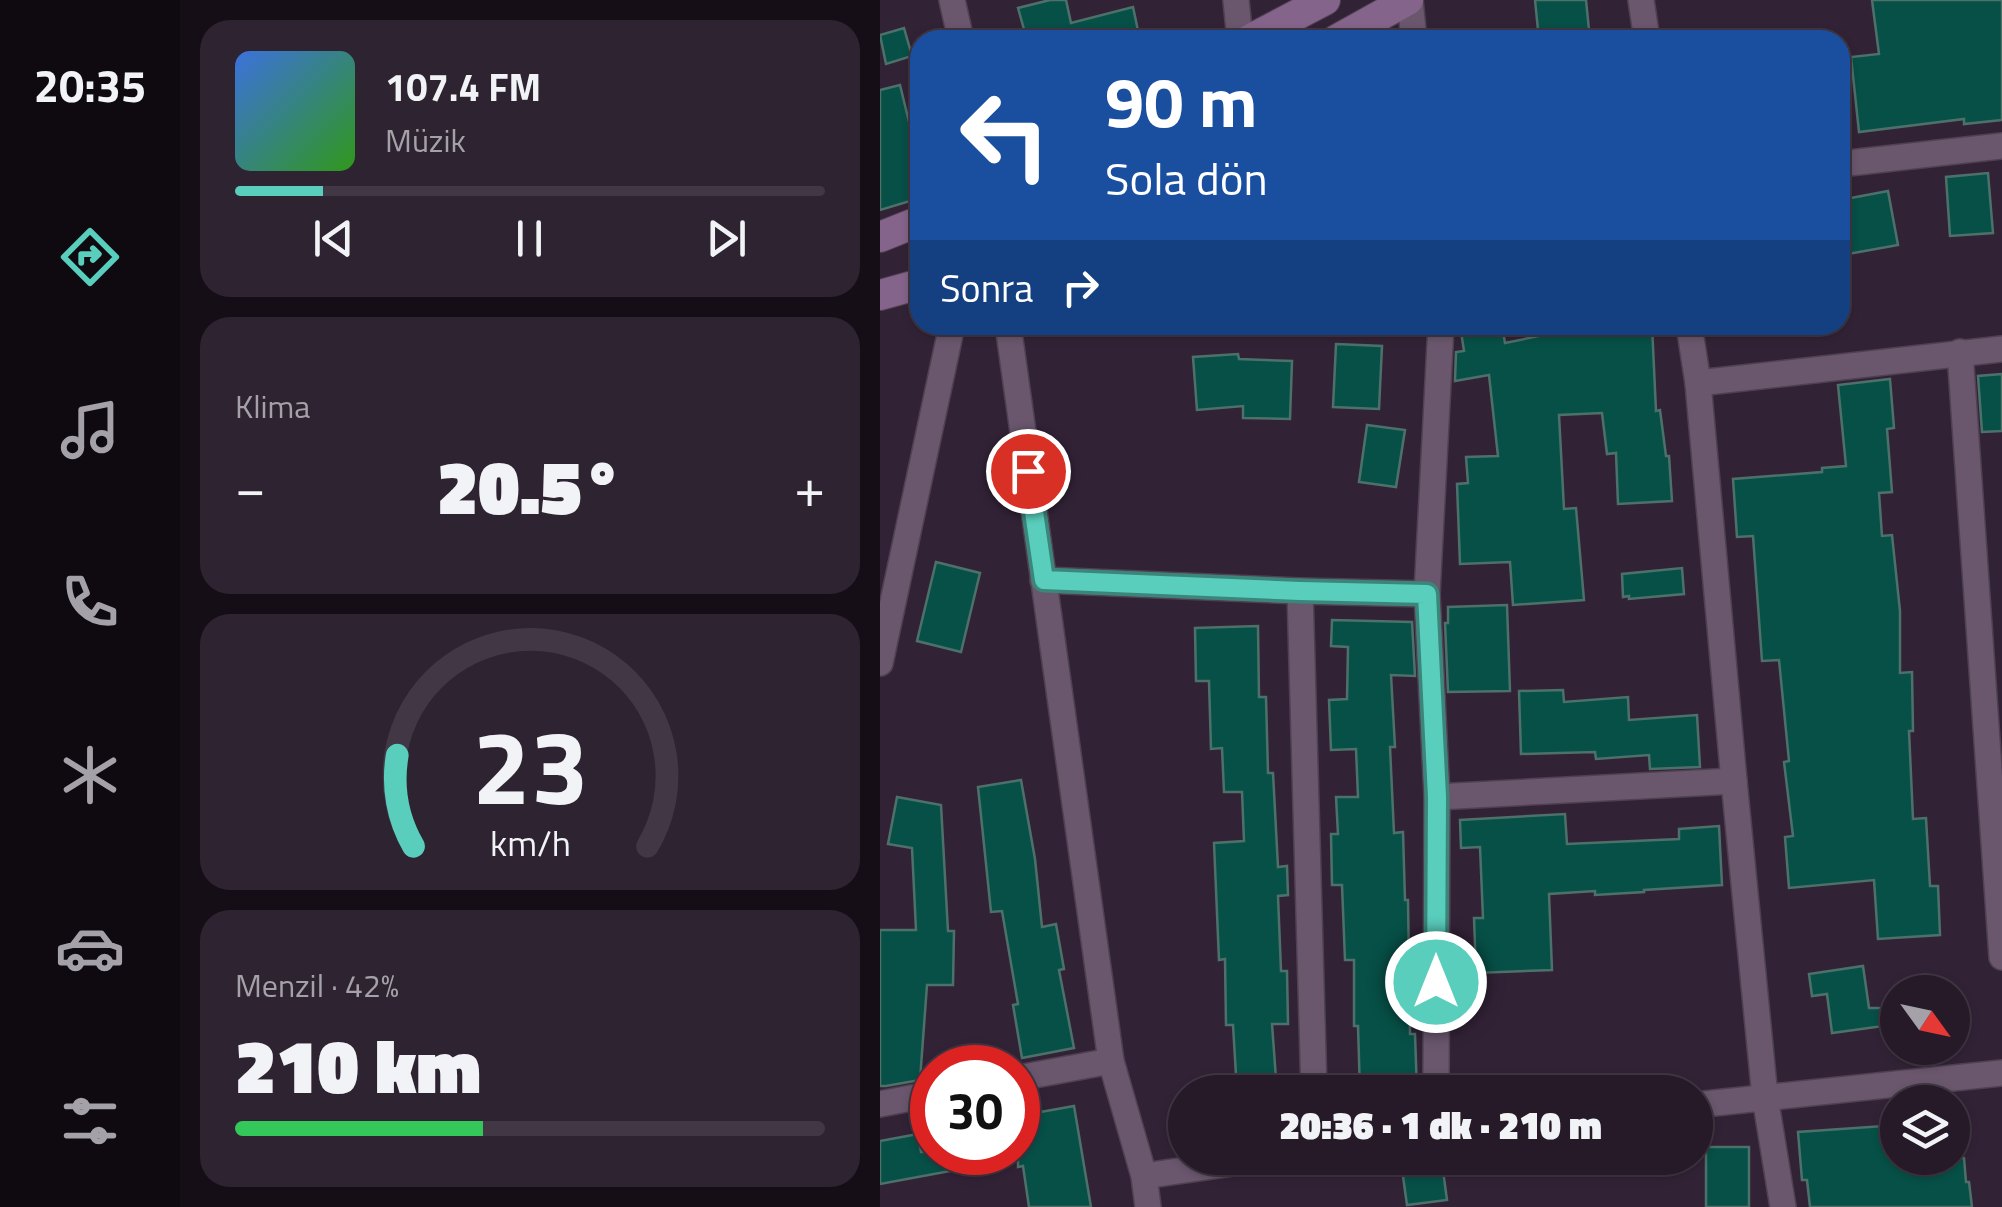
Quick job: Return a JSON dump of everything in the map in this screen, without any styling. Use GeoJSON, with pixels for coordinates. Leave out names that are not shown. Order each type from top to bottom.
{"type":"FeatureCollection","features":[{"type":"Feature","properties":{"kind":"main road"},"geometry":{"type":"LineString","coordinates":[[1268,30],[1325,0]]}},
{"type":"Feature","properties":{"kind":"main road"},"geometry":{"type":"LineString","coordinates":[[1354,30],[1409,0]]}},
{"type":"Feature","properties":{"kind":"main road"},"geometry":{"type":"LineString","coordinates":[[880,238],[910,225]]}},
{"type":"Feature","properties":{"kind":"main road"},"geometry":{"type":"LineString","coordinates":[[880,294],[910,286]]}},
{"type":"Feature","properties":{"kind":"street"},"geometry":{"type":"LineString","coordinates":[[952,0],[958,30]]}},
{"type":"Feature","properties":{"kind":"street"},"geometry":{"type":"LineString","coordinates":[[1236,0],[1239,30]]}},
{"type":"Feature","properties":{"kind":"street"},"geometry":{"type":"LineString","coordinates":[[1409,0],[1413,30]]}},
{"type":"Feature","properties":{"kind":"street"},"geometry":{"type":"LineString","coordinates":[[1642,0],[1646,30]]}},
{"type":"Feature","properties":{"kind":"street"},"geometry":{"type":"LineString","coordinates":[[1850,163],[2002,146]]}},
{"type":"Feature","properties":{"kind":"street"},"geometry":{"type":"LineString","coordinates":[[880,663],[950,335]]}},
{"type":"Feature","properties":{"kind":"street"},"geometry":{"type":"LineString","coordinates":[[1009,335],[1111,1061],[1144,1176],[1148,1207]]}},
{"type":"Feature","properties":{"kind":"street"},"geometry":{"type":"LineString","coordinates":[[1436,1075],[1437,797],[1427,594],[1440,335]]}},
{"type":"Feature","properties":{"kind":"street"},"geometry":{"type":"LineString","coordinates":[[1691,335],[1766,1097],[1782,1207]]}},
{"type":"Feature","properties":{"kind":"street"},"geometry":{"type":"LineString","coordinates":[[1698,383],[2002,348]]}},
{"type":"Feature","properties":{"kind":"street"},"geometry":{"type":"LineString","coordinates":[[1960,352],[2002,957]]}},
{"type":"Feature","properties":{"kind":"street"},"geometry":{"type":"LineString","coordinates":[[1044,580],[1427,594]]}},
{"type":"Feature","properties":{"kind":"street"},"geometry":{"type":"LineString","coordinates":[[1300,591],[1314,1075]]}},
{"type":"Feature","properties":{"kind":"street"},"geometry":{"type":"LineString","coordinates":[[1437,797],[1734,781]]}},
{"type":"Feature","properties":{"kind":"street"},"geometry":{"type":"LineString","coordinates":[[1040,1074],[1111,1061]]}},
{"type":"Feature","properties":{"kind":"street"},"geometry":{"type":"LineString","coordinates":[[1713,1103],[2002,1073]]}},
{"type":"Feature","properties":{"kind":"street"},"geometry":{"type":"LineString","coordinates":[[880,1104],[910,1098]]}},
{"type":"Feature","properties":{"kind":"street"},"geometry":{"type":"LineString","coordinates":[[1144,1176],[1168,1173]]}},
{"type":"Feature","properties":{"kind":"building"},"geometry":{"type":"Polygon","coordinates":[[[1066,0],[1071,23],[1133,7],[1138,30],[1024,30],[1018,8],[1066,0]]]}},
{"type":"Feature","properties":{"kind":"building"},"geometry":{"type":"Polygon","coordinates":[[[1535,0],[1586,0],[1589,30],[1538,30],[1535,0]]]}},
{"type":"Feature","properties":{"kind":"building"},"geometry":{"type":"Polygon","coordinates":[[[1872,0],[2002,0],[2002,120],[1964,124],[1964,119],[1859,132],[1851,57],[1879,54],[1872,0]]]}},
{"type":"Feature","properties":{"kind":"building"},"geometry":{"type":"Polygon","coordinates":[[[904,28],[910,57],[886,64],[880,35],[904,28]]]}},
{"type":"Feature","properties":{"kind":"building"},"geometry":{"type":"Polygon","coordinates":[[[900,85],[910,126],[910,201],[880,210],[880,90],[900,85]]]}},
{"type":"Feature","properties":{"kind":"building"},"geometry":{"type":"Polygon","coordinates":[[[1988,173],[1993,233],[1950,236],[1946,177],[1988,173]]]}},
{"type":"Feature","properties":{"kind":"building"},"geometry":{"type":"Polygon","coordinates":[[[1888,191],[1898,245],[1850,254],[1850,198],[1888,191]]]}},
{"type":"Feature","properties":{"kind":"building"},"geometry":{"type":"Polygon","coordinates":[[[1462,335],[1504,335],[1505,343],[1544,335],[1652,335],[1656,411],[1660,410],[1669,456],[1672,501],[1618,504],[1616,453],[1607,454],[1602,413],[1559,415],[1564,509],[1576,508],[1584,600],[1513,605],[1510,562],[1460,564],[1457,484],[1468,483],[1466,457],[1498,456],[1489,375],[1455,381],[1456,352],[1464,351],[1462,335]]]}},
{"type":"Feature","properties":{"kind":"building"},"geometry":{"type":"Polygon","coordinates":[[[1336,344],[1382,346],[1379,409],[1333,407],[1336,344]]]}},
{"type":"Feature","properties":{"kind":"building"},"geometry":{"type":"Polygon","coordinates":[[[1238,354],[1239,359],[1292,361],[1290,419],[1243,418],[1243,406],[1197,410],[1193,357],[1238,354]]]}},
{"type":"Feature","properties":{"kind":"building"},"geometry":{"type":"Polygon","coordinates":[[[2002,374],[2002,431],[1982,432],[1978,376],[2002,374]]]}},
{"type":"Feature","properties":{"kind":"building"},"geometry":{"type":"Polygon","coordinates":[[[1890,379],[1894,428],[1887,429],[1892,492],[1879,493],[1882,536],[1892,535],[1900,611],[1900,673],[1912,672],[1913,731],[1909,731],[1913,819],[1926,818],[1930,886],[1938,886],[1940,935],[1878,939],[1874,880],[1789,888],[1785,837],[1793,836],[1784,762],[1789,761],[1779,660],[1762,661],[1753,536],[1737,537],[1733,479],[1822,472],[1822,468],[1846,466],[1838,385],[1890,379]]]}},
{"type":"Feature","properties":{"kind":"building"},"geometry":{"type":"Polygon","coordinates":[[[1367,425],[1405,430],[1396,487],[1359,482],[1367,425]]]}},
{"type":"Feature","properties":{"kind":"building"},"geometry":{"type":"Polygon","coordinates":[[[936,562],[980,573],[961,652],[917,641],[936,562]]]}},
{"type":"Feature","properties":{"kind":"building"},"geometry":{"type":"Polygon","coordinates":[[[1682,568],[1684,594],[1623,597],[1622,574],[1682,568]]]}},
{"type":"Feature","properties":{"kind":"building"},"geometry":{"type":"Polygon","coordinates":[[[1507,605],[1510,691],[1448,692],[1448,607],[1507,605]]]}},
{"type":"Feature","properties":{"kind":"building"},"geometry":{"type":"Polygon","coordinates":[[[1332,620],[1412,622],[1415,676],[1391,675],[1395,747],[1390,747],[1394,833],[1403,832],[1410,1034],[1415,1034],[1416,1075],[1359,1075],[1358,1026],[1354,1026],[1354,960],[1345,960],[1342,885],[1332,885],[1331,834],[1338,834],[1336,797],[1358,797],[1356,749],[1331,750],[1329,700],[1347,699],[1348,647],[1331,646],[1332,620]]]}},
{"type":"Feature","properties":{"kind":"building"},"geometry":{"type":"Polygon","coordinates":[[[1258,626],[1259,697],[1266,697],[1268,773],[1273,773],[1278,867],[1287,866],[1288,895],[1278,896],[1281,971],[1287,971],[1288,1024],[1272,1024],[1276,1075],[1236,1075],[1233,1025],[1226,1025],[1225,959],[1219,960],[1214,843],[1244,841],[1242,792],[1224,792],[1222,748],[1211,749],[1209,681],[1196,681],[1195,628],[1258,626]]]}},
{"type":"Feature","properties":{"kind":"building"},"geometry":{"type":"Polygon","coordinates":[[[1563,690],[1564,702],[1628,697],[1629,720],[1697,715],[1700,767],[1650,769],[1649,755],[1596,759],[1595,752],[1521,754],[1519,691],[1563,690]]]}},
{"type":"Feature","properties":{"kind":"building"},"geometry":{"type":"Polygon","coordinates":[[[1021,780],[1042,927],[1056,924],[1064,969],[1059,970],[1074,1048],[1040,1055],[1040,1045],[1020,1045],[1013,1005],[1018,1004],[1002,911],[991,912],[978,787],[1021,780]]]}},
{"type":"Feature","properties":{"kind":"building"},"geometry":{"type":"Polygon","coordinates":[[[897,797],[941,805],[948,931],[954,931],[953,985],[927,985],[923,1045],[910,1045],[910,1082],[880,1086],[880,930],[916,930],[912,848],[888,844],[897,797]]]}},
{"type":"Feature","properties":{"kind":"building"},"geometry":{"type":"Polygon","coordinates":[[[1565,814],[1567,844],[1679,839],[1679,829],[1719,826],[1722,885],[1595,895],[1595,891],[1549,894],[1552,970],[1476,973],[1474,918],[1483,918],[1480,847],[1461,848],[1460,820],[1565,814]]]}},
{"type":"Feature","properties":{"kind":"building"},"geometry":{"type":"Polygon","coordinates":[[[1863,966],[1869,1008],[1880,1008],[1880,1026],[1832,1033],[1827,994],[1812,996],[1809,974],[1863,966]]]}},
{"type":"Feature","properties":{"kind":"building"},"geometry":{"type":"Polygon","coordinates":[[[1074,1106],[1091,1207],[1029,1207],[1024,1175],[1040,1175],[1040,1112],[1074,1106]]]}},
{"type":"Feature","properties":{"kind":"building"},"geometry":{"type":"Polygon","coordinates":[[[1880,1126],[1880,1175],[1965,1175],[1972,1207],[1810,1207],[1807,1180],[1802,1180],[1798,1132],[1880,1126]]]}},
{"type":"Feature","properties":{"kind":"building"},"geometry":{"type":"Polygon","coordinates":[[[910,1135],[910,1175],[929,1175],[880,1184],[880,1141],[910,1135]]]}},
{"type":"Feature","properties":{"kind":"building"},"geometry":{"type":"Polygon","coordinates":[[[1713,1147],[1749,1147],[1749,1207],[1706,1207],[1706,1175],[1713,1175],[1713,1147]]]}},
{"type":"Feature","properties":{"kind":"building"},"geometry":{"type":"Polygon","coordinates":[[[1403,1175],[1444,1175],[1447,1200],[1407,1205],[1403,1175]]]}},
{"type":"Feature","properties":{"kind":"route"},"geometry":{"type":"LineString","coordinates":[[1028,471],[1044,580],[1427,594],[1437,797],[1436,982]]}}]}
